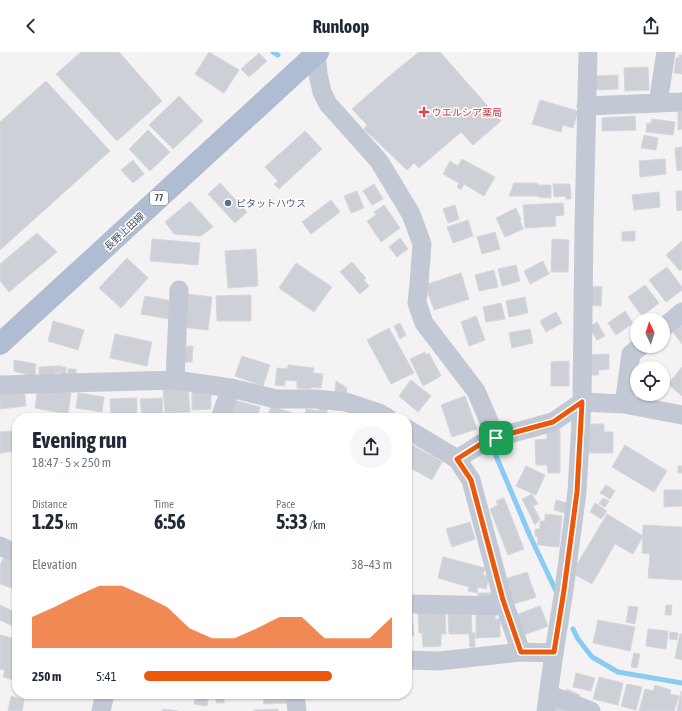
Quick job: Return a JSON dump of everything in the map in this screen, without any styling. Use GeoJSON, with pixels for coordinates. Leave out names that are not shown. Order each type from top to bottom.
{"type":"FeatureCollection","features":[{"type":"Feature","properties":{"kind":"main road","name":"長野上田線"},"geometry":{"type":"LineString","coordinates":[[0,344],[316,53]]}},
{"type":"Feature","properties":{"kind":"street"},"geometry":{"type":"LineString","coordinates":[[588,52],[582,402],[577,492],[547,703],[591,711]]}},
{"type":"Feature","properties":{"kind":"street"},"geometry":{"type":"LineString","coordinates":[[658,103],[666,52]]}},
{"type":"Feature","properties":{"kind":"street"},"geometry":{"type":"LineString","coordinates":[[316,53],[318,74],[322,92],[328,104],[379,161],[411,214],[422,244],[417,303],[424,323],[476,391],[491,440]]}},
{"type":"Feature","properties":{"kind":"street"},"geometry":{"type":"LineString","coordinates":[[586,106],[682,102]]}},
{"type":"Feature","properties":{"kind":"street"},"geometry":{"type":"LineString","coordinates":[[175,380],[179,290]]}},
{"type":"Feature","properties":{"kind":"street"},"geometry":{"type":"LineString","coordinates":[[670,322],[682,312]]}},
{"type":"Feature","properties":{"kind":"street"},"geometry":{"type":"LineString","coordinates":[[624,404],[632,353]]}},
{"type":"Feature","properties":{"kind":"street"},"geometry":{"type":"LineString","coordinates":[[0,385],[175,380],[231,388],[276,399],[314,399],[346,402],[379,413]]}},
{"type":"Feature","properties":{"kind":"street"},"geometry":{"type":"LineString","coordinates":[[222,413],[231,388]]}},
{"type":"Feature","properties":{"kind":"street"},"geometry":{"type":"LineString","coordinates":[[457,459],[491,440],[553,422],[582,402],[624,404],[682,415]]}},
{"type":"Feature","properties":{"kind":"street"},"geometry":{"type":"LineString","coordinates":[[412,432],[457,459],[471,480],[505,606],[521,652]]}},
{"type":"Feature","properties":{"kind":"street"},"geometry":{"type":"LineString","coordinates":[[0,546],[12,552]]}},
{"type":"Feature","properties":{"kind":"street"},"geometry":{"type":"LineString","coordinates":[[412,604],[505,606]]}},
{"type":"Feature","properties":{"kind":"street"},"geometry":{"type":"LineString","coordinates":[[412,660],[439,660],[521,652],[554,652]]}},
{"type":"Feature","properties":{"kind":"street"},"geometry":{"type":"LineString","coordinates":[[101,711],[104,699]]}},
{"type":"Feature","properties":{"kind":"street"},"geometry":{"type":"LineString","coordinates":[[296,699],[298,711]]}},
{"type":"Feature","properties":{"kind":"building"},"geometry":{"type":"Polygon","coordinates":[[[81,52],[119,52],[162,101],[117,141],[56,74],[81,52]]]}},
{"type":"Feature","properties":{"kind":"building"},"geometry":{"type":"Polygon","coordinates":[[[209,52],[239,70],[224,93],[195,74],[209,52]]]}},
{"type":"Feature","properties":{"kind":"building","name":"ウエルシア薬局"},"geometry":{"type":"Polygon","coordinates":[[[419,52],[440,52],[501,121],[473,145],[461,132],[419,168],[414,163],[407,170],[364,129],[367,125],[352,109],[419,52]]]}},
{"type":"Feature","properties":{"kind":"building"},"geometry":{"type":"Polygon","coordinates":[[[259,53],[267,61],[249,77],[241,69],[259,53]]]}},
{"type":"Feature","properties":{"kind":"building"},"geometry":{"type":"Polygon","coordinates":[[[679,55],[682,55],[682,74],[674,73],[676,58],[679,58],[679,55]]]}},
{"type":"Feature","properties":{"kind":"building"},"geometry":{"type":"Polygon","coordinates":[[[648,67],[649,90],[625,91],[624,68],[648,67]]]}},
{"type":"Feature","properties":{"kind":"building"},"geometry":{"type":"Polygon","coordinates":[[[618,75],[618,89],[596,90],[595,76],[618,75]]]}},
{"type":"Feature","properties":{"kind":"building"},"geometry":{"type":"Polygon","coordinates":[[[46,81],[110,151],[0,250],[0,122],[46,81]]]}},
{"type":"Feature","properties":{"kind":"building"},"geometry":{"type":"Polygon","coordinates":[[[179,96],[203,121],[173,149],[149,125],[179,96]]]}},
{"type":"Feature","properties":{"kind":"building"},"geometry":{"type":"Polygon","coordinates":[[[540,100],[578,111],[573,128],[563,125],[561,132],[532,124],[540,100]]]}},
{"type":"Feature","properties":{"kind":"building"},"geometry":{"type":"Polygon","coordinates":[[[678,110],[682,110],[682,129],[678,130],[678,110]]]}},
{"type":"Feature","properties":{"kind":"building"},"geometry":{"type":"Polygon","coordinates":[[[635,116],[636,130],[602,131],[602,118],[635,116]]]}},
{"type":"Feature","properties":{"kind":"building"},"geometry":{"type":"Polygon","coordinates":[[[652,119],[675,122],[673,135],[646,132],[647,123],[651,123],[652,119]]]}},
{"type":"Feature","properties":{"kind":"building"},"geometry":{"type":"Polygon","coordinates":[[[148,130],[170,152],[150,171],[129,149],[148,130]]]}},
{"type":"Feature","properties":{"kind":"building"},"geometry":{"type":"Polygon","coordinates":[[[305,131],[322,149],[279,189],[274,184],[278,181],[265,167],[305,131]]]}},
{"type":"Feature","properties":{"kind":"building"},"geometry":{"type":"Polygon","coordinates":[[[644,135],[658,138],[656,150],[641,148],[644,135]]]}},
{"type":"Feature","properties":{"kind":"building"},"geometry":{"type":"Polygon","coordinates":[[[682,147],[682,170],[677,171],[675,148],[682,147]]]}},
{"type":"Feature","properties":{"kind":"building"},"geometry":{"type":"Polygon","coordinates":[[[462,159],[495,177],[484,196],[464,184],[461,190],[457,187],[459,183],[443,174],[450,161],[458,166],[462,159]]]}},
{"type":"Feature","properties":{"kind":"building"},"geometry":{"type":"Polygon","coordinates":[[[665,159],[666,174],[640,177],[639,161],[665,159]]]}},
{"type":"Feature","properties":{"kind":"building"},"geometry":{"type":"Polygon","coordinates":[[[133,160],[144,174],[133,183],[121,170],[133,160]]]}},
{"type":"Feature","properties":{"kind":"building","name":"ピタットハウス"},"geometry":{"type":"Polygon","coordinates":[[[220,183],[247,212],[235,223],[208,194],[220,183]]]}},
{"type":"Feature","properties":{"kind":"building"},"geometry":{"type":"Polygon","coordinates":[[[514,183],[537,183],[538,185],[551,185],[551,198],[538,196],[509,196],[514,183]]]}},
{"type":"Feature","properties":{"kind":"building"},"geometry":{"type":"Polygon","coordinates":[[[374,184],[383,199],[372,205],[363,191],[374,184]]]}},
{"type":"Feature","properties":{"kind":"building"},"geometry":{"type":"Polygon","coordinates":[[[553,184],[570,184],[571,199],[566,199],[566,196],[554,197],[553,184]]]}},
{"type":"Feature","properties":{"kind":"building"},"geometry":{"type":"Polygon","coordinates":[[[357,191],[364,208],[351,213],[344,196],[357,191]]]}},
{"type":"Feature","properties":{"kind":"building"},"geometry":{"type":"Polygon","coordinates":[[[676,191],[682,191],[682,210],[677,211],[676,191]]]}},
{"type":"Feature","properties":{"kind":"building"},"geometry":{"type":"Polygon","coordinates":[[[659,192],[660,207],[634,210],[632,195],[659,192]]]}},
{"type":"Feature","properties":{"kind":"building"},"geometry":{"type":"Polygon","coordinates":[[[331,200],[340,212],[311,234],[302,222],[331,200]]]}},
{"type":"Feature","properties":{"kind":"building"},"geometry":{"type":"Polygon","coordinates":[[[190,201],[213,227],[201,236],[174,234],[165,222],[190,201]]]}},
{"type":"Feature","properties":{"kind":"building"},"geometry":{"type":"Polygon","coordinates":[[[563,203],[564,215],[555,216],[556,226],[525,228],[523,205],[563,203]]]}},
{"type":"Feature","properties":{"kind":"building"},"geometry":{"type":"Polygon","coordinates":[[[384,205],[400,228],[381,242],[367,221],[376,215],[374,212],[384,205]]]}},
{"type":"Feature","properties":{"kind":"building"},"geometry":{"type":"Polygon","coordinates":[[[455,205],[459,219],[448,223],[443,209],[455,205]]]}},
{"type":"Feature","properties":{"kind":"building"},"geometry":{"type":"Polygon","coordinates":[[[516,208],[523,229],[505,237],[496,218],[516,208]]]}},
{"type":"Feature","properties":{"kind":"building"},"geometry":{"type":"Polygon","coordinates":[[[468,220],[473,236],[453,243],[447,227],[468,220]]]}},
{"type":"Feature","properties":{"kind":"building"},"geometry":{"type":"Polygon","coordinates":[[[635,231],[635,241],[622,241],[622,232],[635,231]]]}},
{"type":"Feature","properties":{"kind":"building"},"geometry":{"type":"Polygon","coordinates":[[[495,232],[500,249],[482,254],[477,237],[495,232]]]}},
{"type":"Feature","properties":{"kind":"building"},"geometry":{"type":"Polygon","coordinates":[[[37,233],[57,252],[9,292],[0,281],[0,264],[37,233]]]}},
{"type":"Feature","properties":{"kind":"building"},"geometry":{"type":"Polygon","coordinates":[[[400,238],[408,249],[397,257],[389,247],[400,238]]]}},
{"type":"Feature","properties":{"kind":"building"},"geometry":{"type":"Polygon","coordinates":[[[152,239],[200,243],[198,265],[150,261],[152,239]]]}},
{"type":"Feature","properties":{"kind":"building"},"geometry":{"type":"Polygon","coordinates":[[[552,239],[569,240],[568,272],[551,272],[552,239]]]}},
{"type":"Feature","properties":{"kind":"building"},"geometry":{"type":"Polygon","coordinates":[[[682,241],[682,269],[680,271],[666,255],[682,241]]]}},
{"type":"Feature","properties":{"kind":"building"},"geometry":{"type":"Polygon","coordinates":[[[256,249],[258,286],[228,288],[225,251],[256,249]]]}},
{"type":"Feature","properties":{"kind":"building"},"geometry":{"type":"Polygon","coordinates":[[[127,258],[148,278],[121,308],[99,288],[127,258]]]}},
{"type":"Feature","properties":{"kind":"building"},"geometry":{"type":"Polygon","coordinates":[[[543,261],[549,274],[530,284],[524,271],[543,261]]]}},
{"type":"Feature","properties":{"kind":"building"},"geometry":{"type":"Polygon","coordinates":[[[352,262],[366,278],[364,280],[369,286],[360,294],[340,272],[352,262]]]}},
{"type":"Feature","properties":{"kind":"building"},"geometry":{"type":"Polygon","coordinates":[[[296,263],[332,287],[314,312],[279,288],[296,263]]]}},
{"type":"Feature","properties":{"kind":"building"},"geometry":{"type":"Polygon","coordinates":[[[516,265],[520,281],[502,286],[498,269],[516,265]]]}},
{"type":"Feature","properties":{"kind":"building"},"geometry":{"type":"Polygon","coordinates":[[[667,267],[682,287],[682,290],[666,302],[649,280],[667,267]]]}},
{"type":"Feature","properties":{"kind":"building"},"geometry":{"type":"Polygon","coordinates":[[[494,270],[498,287],[479,291],[475,275],[494,270]]]}},
{"type":"Feature","properties":{"kind":"building"},"geometry":{"type":"Polygon","coordinates":[[[461,273],[469,299],[434,310],[425,285],[461,273]]]}},
{"type":"Feature","properties":{"kind":"building"},"geometry":{"type":"Polygon","coordinates":[[[645,285],[659,303],[646,313],[640,313],[628,297],[645,285]]]}},
{"type":"Feature","properties":{"kind":"building"},"geometry":{"type":"Polygon","coordinates":[[[590,286],[602,287],[601,306],[589,305],[590,286]]]}},
{"type":"Feature","properties":{"kind":"building"},"geometry":{"type":"Polygon","coordinates":[[[187,294],[212,297],[208,330],[182,327],[187,294]]]}},
{"type":"Feature","properties":{"kind":"building"},"geometry":{"type":"Polygon","coordinates":[[[251,295],[251,321],[217,321],[216,296],[251,295]]]}},
{"type":"Feature","properties":{"kind":"building"},"geometry":{"type":"Polygon","coordinates":[[[145,296],[172,301],[169,319],[141,314],[145,296]]]}},
{"type":"Feature","properties":{"kind":"building"},"geometry":{"type":"Polygon","coordinates":[[[525,297],[528,313],[509,317],[506,301],[525,297]]]}},
{"type":"Feature","properties":{"kind":"building"},"geometry":{"type":"Polygon","coordinates":[[[501,303],[505,319],[486,322],[483,307],[501,303]]]}},
{"type":"Feature","properties":{"kind":"building"},"geometry":{"type":"Polygon","coordinates":[[[625,311],[630,318],[630,325],[616,335],[608,323],[625,311]]]}},
{"type":"Feature","properties":{"kind":"building"},"geometry":{"type":"Polygon","coordinates":[[[556,312],[562,323],[546,332],[540,321],[556,312]]]}},
{"type":"Feature","properties":{"kind":"building"},"geometry":{"type":"Polygon","coordinates":[[[476,316],[485,340],[469,346],[461,322],[476,316]]]}},
{"type":"Feature","properties":{"kind":"building"},"geometry":{"type":"Polygon","coordinates":[[[53,321],[84,330],[78,350],[48,341],[53,321]]]}},
{"type":"Feature","properties":{"kind":"building"},"geometry":{"type":"Polygon","coordinates":[[[597,322],[605,336],[597,340],[589,327],[597,322]]]}},
{"type":"Feature","properties":{"kind":"building"},"geometry":{"type":"Polygon","coordinates":[[[682,322],[682,344],[672,331],[682,322]]]}},
{"type":"Feature","properties":{"kind":"building"},"geometry":{"type":"Polygon","coordinates":[[[400,323],[406,335],[400,339],[394,326],[400,323]]]}},
{"type":"Feature","properties":{"kind":"building"},"geometry":{"type":"Polygon","coordinates":[[[389,328],[414,373],[391,384],[367,340],[389,328]]]}},
{"type":"Feature","properties":{"kind":"building"},"geometry":{"type":"Polygon","coordinates":[[[530,329],[533,343],[512,348],[509,333],[530,329]]]}},
{"type":"Feature","properties":{"kind":"building"},"geometry":{"type":"Polygon","coordinates":[[[115,334],[152,342],[147,366],[110,358],[115,334]]]}},
{"type":"Feature","properties":{"kind":"building"},"geometry":{"type":"Polygon","coordinates":[[[187,346],[193,346],[192,362],[182,362],[183,350],[186,350],[187,346]]]}},
{"type":"Feature","properties":{"kind":"building"},"geometry":{"type":"Polygon","coordinates":[[[425,352],[426,355],[429,353],[441,376],[423,386],[410,359],[425,352]]]}},
{"type":"Feature","properties":{"kind":"building"},"geometry":{"type":"Polygon","coordinates":[[[609,354],[609,369],[598,370],[599,375],[586,375],[585,355],[609,354]]]}},
{"type":"Feature","properties":{"kind":"building"},"geometry":{"type":"Polygon","coordinates":[[[242,356],[270,365],[263,386],[235,376],[242,356]]]}},
{"type":"Feature","properties":{"kind":"building"},"geometry":{"type":"Polygon","coordinates":[[[14,360],[36,364],[35,377],[14,371],[14,360]]]}},
{"type":"Feature","properties":{"kind":"building"},"geometry":{"type":"Polygon","coordinates":[[[569,361],[569,386],[551,386],[551,362],[569,361]]]}},
{"type":"Feature","properties":{"kind":"building"},"geometry":{"type":"Polygon","coordinates":[[[288,365],[314,368],[313,373],[323,374],[321,388],[297,388],[297,381],[285,380],[285,386],[275,385],[277,368],[287,369],[288,365]]]}},
{"type":"Feature","properties":{"kind":"building"},"geometry":{"type":"Polygon","coordinates":[[[55,366],[56,376],[39,377],[39,367],[55,366]]]}},
{"type":"Feature","properties":{"kind":"building"},"geometry":{"type":"Polygon","coordinates":[[[55,366],[61,366],[61,373],[56,373],[55,366]]]}},
{"type":"Feature","properties":{"kind":"building"},"geometry":{"type":"Polygon","coordinates":[[[61,367],[66,367],[66,375],[61,376],[61,367]]]}},
{"type":"Feature","properties":{"kind":"building"},"geometry":{"type":"Polygon","coordinates":[[[682,367],[682,396],[670,386],[670,382],[682,367]]]}},
{"type":"Feature","properties":{"kind":"building"},"geometry":{"type":"Polygon","coordinates":[[[68,369],[76,369],[76,375],[68,375],[68,369]]]}},
{"type":"Feature","properties":{"kind":"building"},"geometry":{"type":"Polygon","coordinates":[[[411,380],[431,396],[418,412],[399,396],[411,380]]]}},
{"type":"Feature","properties":{"kind":"building"},"geometry":{"type":"Polygon","coordinates":[[[336,381],[347,388],[346,395],[335,393],[336,381]]]}},
{"type":"Feature","properties":{"kind":"building"},"geometry":{"type":"Polygon","coordinates":[[[24,387],[26,406],[0,409],[0,390],[24,387]]]}},
{"type":"Feature","properties":{"kind":"building"},"geometry":{"type":"Polygon","coordinates":[[[38,387],[71,393],[68,413],[35,408],[38,387]]]}},
{"type":"Feature","properties":{"kind":"building"},"geometry":{"type":"Polygon","coordinates":[[[188,387],[190,412],[165,413],[163,389],[188,387]]]}},
{"type":"Feature","properties":{"kind":"building"},"geometry":{"type":"Polygon","coordinates":[[[211,390],[211,409],[192,410],[192,391],[211,390]]]}},
{"type":"Feature","properties":{"kind":"building"},"geometry":{"type":"Polygon","coordinates":[[[78,393],[104,397],[102,412],[76,408],[78,393]]]}},
{"type":"Feature","properties":{"kind":"building"},"geometry":{"type":"Polygon","coordinates":[[[465,396],[477,429],[452,437],[441,405],[465,396]]]}},
{"type":"Feature","properties":{"kind":"building"},"geometry":{"type":"Polygon","coordinates":[[[137,398],[137,413],[111,413],[110,399],[137,398]]]}},
{"type":"Feature","properties":{"kind":"building"},"geometry":{"type":"Polygon","coordinates":[[[162,398],[163,413],[141,413],[140,399],[162,398]]]}},
{"type":"Feature","properties":{"kind":"building"},"geometry":{"type":"Polygon","coordinates":[[[234,400],[260,407],[258,413],[231,413],[234,400]]]}},
{"type":"Feature","properties":{"kind":"building"},"geometry":{"type":"Polygon","coordinates":[[[271,406],[292,413],[269,413],[271,406]]]}},
{"type":"Feature","properties":{"kind":"building"},"geometry":{"type":"Polygon","coordinates":[[[319,408],[327,409],[327,413],[305,413],[306,409],[319,411],[319,408]]]}},
{"type":"Feature","properties":{"kind":"building"},"geometry":{"type":"Polygon","coordinates":[[[585,424],[604,424],[604,432],[613,432],[613,453],[585,453],[585,424]]]}},
{"type":"Feature","properties":{"kind":"building"},"geometry":{"type":"Polygon","coordinates":[[[560,430],[560,473],[548,473],[547,465],[536,465],[535,440],[547,439],[547,431],[560,430]]]}},
{"type":"Feature","properties":{"kind":"building"},"geometry":{"type":"Polygon","coordinates":[[[12,431],[12,452],[0,453],[0,432],[12,431]]]}},
{"type":"Feature","properties":{"kind":"building"},"geometry":{"type":"Polygon","coordinates":[[[412,445],[442,462],[432,480],[412,469],[412,445]]]}},
{"type":"Feature","properties":{"kind":"building"},"geometry":{"type":"Polygon","coordinates":[[[625,445],[667,471],[654,492],[612,467],[625,445]]]}},
{"type":"Feature","properties":{"kind":"building"},"geometry":{"type":"Polygon","coordinates":[[[526,466],[545,475],[536,495],[516,486],[526,466]]]}},
{"type":"Feature","properties":{"kind":"building"},"geometry":{"type":"Polygon","coordinates":[[[678,466],[682,466],[682,473],[678,473],[678,466]]]}},
{"type":"Feature","properties":{"kind":"building"},"geometry":{"type":"Polygon","coordinates":[[[606,485],[615,491],[610,499],[600,493],[606,485]]]}},
{"type":"Feature","properties":{"kind":"building"},"geometry":{"type":"Polygon","coordinates":[[[664,490],[682,490],[682,506],[664,507],[664,490]]]}},
{"type":"Feature","properties":{"kind":"building"},"geometry":{"type":"Polygon","coordinates":[[[532,494],[538,504],[533,506],[540,519],[535,525],[522,499],[532,494]]]}},
{"type":"Feature","properties":{"kind":"building"},"geometry":{"type":"Polygon","coordinates":[[[504,498],[524,549],[508,555],[490,509],[498,505],[496,501],[504,498]]]}},
{"type":"Feature","properties":{"kind":"building"},"geometry":{"type":"Polygon","coordinates":[[[603,498],[609,501],[605,507],[599,504],[603,498]]]}},
{"type":"Feature","properties":{"kind":"building"},"geometry":{"type":"Polygon","coordinates":[[[556,500],[567,503],[565,513],[554,510],[556,500]]]}},
{"type":"Feature","properties":{"kind":"building"},"geometry":{"type":"Polygon","coordinates":[[[595,503],[607,511],[601,519],[590,512],[595,503]]]}},
{"type":"Feature","properties":{"kind":"building"},"geometry":{"type":"Polygon","coordinates":[[[545,514],[562,516],[559,547],[537,545],[538,537],[535,536],[535,529],[540,529],[540,521],[545,521],[545,514]]]}},
{"type":"Feature","properties":{"kind":"building"},"geometry":{"type":"Polygon","coordinates":[[[607,514],[643,536],[633,554],[615,544],[592,584],[572,573],[607,514]]]}},
{"type":"Feature","properties":{"kind":"building"},"geometry":{"type":"Polygon","coordinates":[[[470,522],[475,539],[452,547],[446,529],[470,522]]]}},
{"type":"Feature","properties":{"kind":"building"},"geometry":{"type":"Polygon","coordinates":[[[643,525],[682,527],[682,580],[648,578],[650,554],[642,553],[643,525]]]}},
{"type":"Feature","properties":{"kind":"building"},"geometry":{"type":"Polygon","coordinates":[[[443,557],[485,568],[483,575],[489,577],[486,589],[478,587],[477,593],[468,591],[469,587],[438,578],[443,557]]]}},
{"type":"Feature","properties":{"kind":"building"},"geometry":{"type":"Polygon","coordinates":[[[3,558],[12,562],[12,588],[0,584],[0,566],[3,558]]]}},
{"type":"Feature","properties":{"kind":"building"},"geometry":{"type":"Polygon","coordinates":[[[527,572],[536,597],[514,604],[505,579],[527,572]]]}},
{"type":"Feature","properties":{"kind":"building"},"geometry":{"type":"Polygon","coordinates":[[[478,593],[493,593],[493,599],[478,599],[478,593]]]}},
{"type":"Feature","properties":{"kind":"building"},"geometry":{"type":"Polygon","coordinates":[[[0,605],[12,611],[12,626],[0,620],[0,605]]]}},
{"type":"Feature","properties":{"kind":"building"},"geometry":{"type":"Polygon","coordinates":[[[666,605],[672,605],[671,615],[665,615],[666,605]]]}},
{"type":"Feature","properties":{"kind":"building"},"geometry":{"type":"Polygon","coordinates":[[[540,606],[548,626],[524,635],[516,615],[540,606]]]}},
{"type":"Feature","properties":{"kind":"building"},"geometry":{"type":"Polygon","coordinates":[[[629,606],[638,607],[635,624],[626,622],[629,606]]]}},
{"type":"Feature","properties":{"kind":"building"},"geometry":{"type":"Polygon","coordinates":[[[471,612],[472,633],[475,633],[475,647],[470,647],[469,634],[449,634],[448,613],[471,612]]]}},
{"type":"Feature","properties":{"kind":"building"},"geometry":{"type":"Polygon","coordinates":[[[412,613],[414,636],[412,636],[412,613]]]}},
{"type":"Feature","properties":{"kind":"building"},"geometry":{"type":"Polygon","coordinates":[[[418,613],[445,613],[446,634],[441,634],[441,646],[423,647],[422,633],[419,633],[418,613]]]}},
{"type":"Feature","properties":{"kind":"building"},"geometry":{"type":"Polygon","coordinates":[[[495,614],[495,619],[500,619],[500,637],[476,638],[476,615],[495,614]]]}},
{"type":"Feature","properties":{"kind":"building"},"geometry":{"type":"Polygon","coordinates":[[[598,620],[635,627],[630,651],[593,643],[598,620]]]}},
{"type":"Feature","properties":{"kind":"building"},"geometry":{"type":"Polygon","coordinates":[[[648,629],[668,631],[666,649],[646,646],[648,629]]]}},
{"type":"Feature","properties":{"kind":"building"},"geometry":{"type":"Polygon","coordinates":[[[670,632],[678,633],[677,640],[669,639],[670,632]]]}},
{"type":"Feature","properties":{"kind":"building"},"geometry":{"type":"Polygon","coordinates":[[[680,634],[682,634],[682,660],[675,658],[680,634]]]}},
{"type":"Feature","properties":{"kind":"building"},"geometry":{"type":"Polygon","coordinates":[[[0,635],[12,638],[12,680],[3,677],[5,670],[0,669],[0,635]]]}},
{"type":"Feature","properties":{"kind":"building"},"geometry":{"type":"Polygon","coordinates":[[[634,653],[640,654],[637,668],[631,667],[634,653]]]}},
{"type":"Feature","properties":{"kind":"building"},"geometry":{"type":"Polygon","coordinates":[[[576,673],[595,678],[591,691],[573,687],[576,673]]]}},
{"type":"Feature","properties":{"kind":"building"},"geometry":{"type":"Polygon","coordinates":[[[599,677],[623,683],[618,705],[593,699],[599,677]]]}},
{"type":"Feature","properties":{"kind":"building"},"geometry":{"type":"Polygon","coordinates":[[[627,684],[642,687],[636,710],[621,706],[627,684]]]}},
{"type":"Feature","properties":{"kind":"building"},"geometry":{"type":"Polygon","coordinates":[[[655,685],[671,690],[670,694],[679,696],[674,711],[639,711],[645,689],[653,691],[655,685]]]}},
{"type":"Feature","properties":{"kind":"building"},"geometry":{"type":"Polygon","coordinates":[[[567,689],[580,695],[577,701],[564,695],[567,689]]]}},
{"type":"Feature","properties":{"kind":"building"},"geometry":{"type":"Polygon","coordinates":[[[681,691],[682,711],[677,711],[681,691]]]}},
{"type":"Feature","properties":{"kind":"building"},"geometry":{"type":"Polygon","coordinates":[[[11,696],[12,699],[24,700],[22,711],[8,711],[11,696]]]}},
{"type":"Feature","properties":{"kind":"building"},"geometry":{"type":"Polygon","coordinates":[[[195,699],[208,699],[207,706],[194,704],[195,699]]]}},
{"type":"Feature","properties":{"kind":"building"},"geometry":{"type":"Polygon","coordinates":[[[216,699],[224,699],[224,703],[216,703],[216,699]]]}},
{"type":"Feature","properties":{"kind":"building"},"geometry":{"type":"Polygon","coordinates":[[[264,699],[287,699],[287,703],[264,704],[264,699]]]}},
{"type":"Feature","properties":{"kind":"building"},"geometry":{"type":"Polygon","coordinates":[[[552,707],[563,709],[563,711],[551,711],[552,707]]]}},
{"type":"Feature","properties":{"kind":"building"},"geometry":{"type":"Polygon","coordinates":[[[163,709],[178,711],[162,711],[163,709]]]}},
{"type":"Feature","properties":{"kind":"building"},"geometry":{"type":"Polygon","coordinates":[[[278,709],[278,711],[254,711],[254,710],[278,709]]]}},
{"type":"Feature","properties":{"kind":"waterway"},"geometry":{"type":"LineString","coordinates":[[273,52],[278,55]]}},
{"type":"Feature","properties":{"kind":"waterway"},"geometry":{"type":"LineString","coordinates":[[491,444],[530,536],[556,591]]}},
{"type":"Feature","properties":{"kind":"waterway"},"geometry":{"type":"LineString","coordinates":[[573,629],[578,639],[592,657],[618,672],[682,683]]}},
{"type":"Feature","properties":{"kind":"place","name":"ウエルシア薬局"},"geometry":{"type":"Point","coordinates":[424,112]}},
{"type":"Feature","properties":{"kind":"place","name":"ピタットハウス"},"geometry":{"type":"Point","coordinates":[228,203]}},
{"type":"Feature","properties":{"kind":"route"},"geometry":{"type":"LineString","coordinates":[[582,402],[577,492],[554,652],[521,652],[503,600],[471,480],[457,459],[484,442],[496,438],[553,422],[582,402]]}}]}
